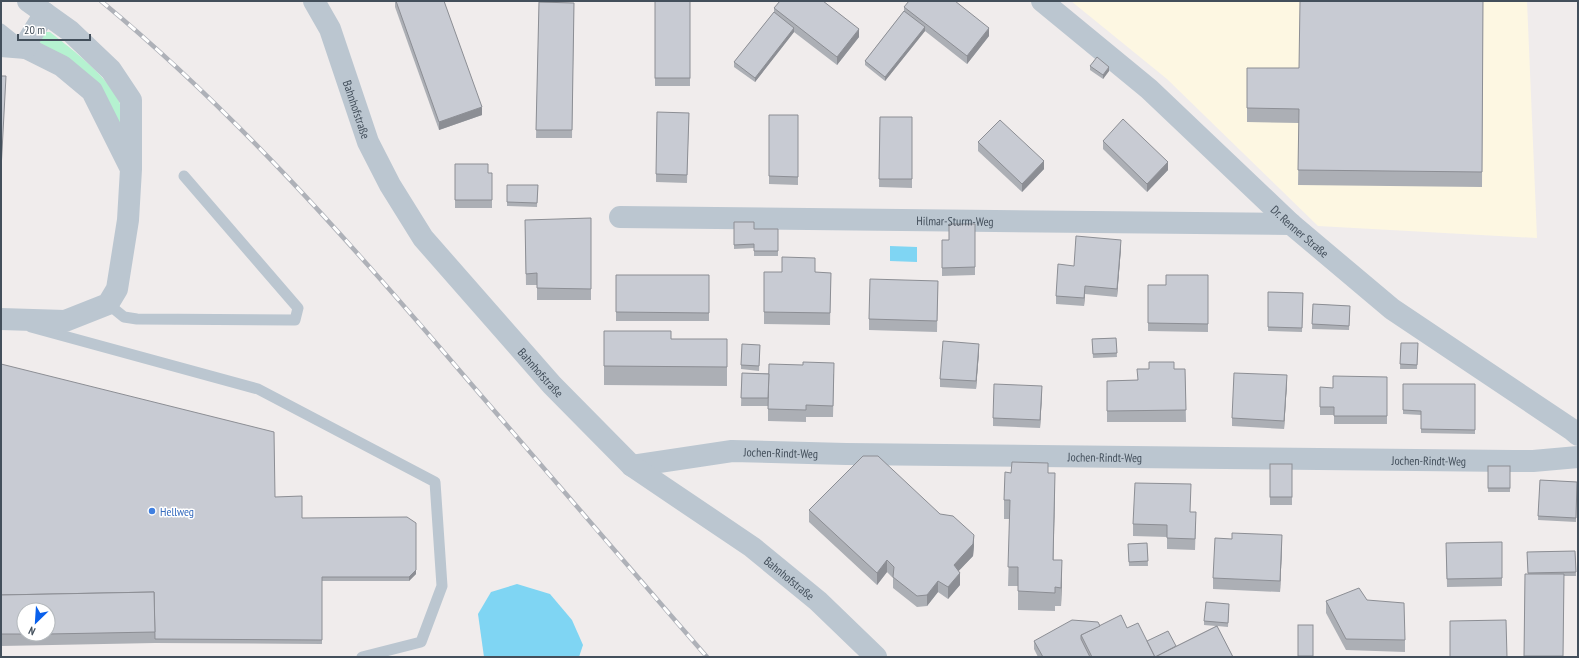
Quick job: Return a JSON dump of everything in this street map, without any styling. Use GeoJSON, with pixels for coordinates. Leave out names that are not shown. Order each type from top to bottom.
{"type":"FeatureCollection","features":[{"type":"Feature","properties":{"kind":"street","name":"Bahnhofstraße"},"geometry":{"type":"LineString","coordinates":[[314,1],[330,29],[368,142],[390,185],[423,238],[552,386],[632,466],[752,547],[818,600],[876,657]]}},
{"type":"Feature","properties":{"kind":"street","name":"Dr. Renner Straße"},"geometry":{"type":"LineString","coordinates":[[1042,1],[1149,89],[1291,224],[1392,309],[1578,435]]}},
{"type":"Feature","properties":{"kind":"street"},"geometry":{"type":"LineString","coordinates":[[3,320],[66,321],[108,304],[117,289],[128,220],[131,169],[131,100],[111,70],[70,31],[36,7],[26,48]]}},
{"type":"Feature","properties":{"kind":"street"},"geometry":{"type":"LineString","coordinates":[[1,46],[26,48],[62,66],[92,91],[131,169]]}},
{"type":"Feature","properties":{"kind":"street","name":"Hilmar-Sturm-Weg"},"geometry":{"type":"LineString","coordinates":[[620,217],[1291,224]]}},
{"type":"Feature","properties":{"kind":"street","name":"Jochen-Rindt-Weg"},"geometry":{"type":"LineString","coordinates":[[632,466],[732,452],[878,455],[1513,461],[1533,461],[1578,456]]}},
{"type":"Feature","properties":{"kind":"lane"},"geometry":{"type":"LineString","coordinates":[[1,29],[26,48]]}},
{"type":"Feature","properties":{"kind":"lane"},"geometry":{"type":"LineString","coordinates":[[108,304],[124,317],[137,319],[295,320],[298,308],[184,176]]}},
{"type":"Feature","properties":{"kind":"lane"},"geometry":{"type":"LineString","coordinates":[[3,320],[258,389],[435,482],[442,586],[421,642],[362,657]]}},
{"type":"Feature","properties":{"kind":"shaded area"},"geometry":{"type":"Polygon","coordinates":[[[1071,1],[1527,1],[1537,238],[1318,226],[1167,79],[1071,1]]]}},
{"type":"Feature","properties":{"kind":"green space"},"geometry":{"type":"Polygon","coordinates":[[[43,32],[50,32],[85,60],[98,73],[118,99],[122,112],[121,124],[34,44],[43,32]]]}},
{"type":"Feature","properties":{"kind":"water"},"geometry":{"type":"Polygon","coordinates":[[[890,246],[917,247],[917,262],[890,261],[890,246]]]}},
{"type":"Feature","properties":{"kind":"water"},"geometry":{"type":"Polygon","coordinates":[[[517,584],[550,594],[572,620],[583,645],[579,657],[484,657],[478,614],[491,592],[517,584]]]}},
{"type":"Feature","properties":{"kind":"building"},"geometry":{"type":"Polygon","coordinates":[[[396,1],[444,1],[482,107],[439,122],[396,1]]]}},
{"type":"Feature","properties":{"kind":"building"},"geometry":{"type":"Polygon","coordinates":[[[655,1],[690,1],[690,78],[655,78],[655,1]]]}},
{"type":"Feature","properties":{"kind":"building"},"geometry":{"type":"Polygon","coordinates":[[[780,1],[823,1],[859,29],[837,57],[774,8],[780,1]]]}},
{"type":"Feature","properties":{"kind":"building"},"geometry":{"type":"Polygon","coordinates":[[[909,1],[955,1],[989,28],[967,56],[904,7],[909,1]]]}},
{"type":"Feature","properties":{"kind":"building"},"geometry":{"type":"Polygon","coordinates":[[[1300,1],[1483,1],[1482,172],[1298,170],[1299,109],[1247,108],[1247,68],[1299,68],[1300,1]]]}},
{"type":"Feature","properties":{"kind":"building"},"geometry":{"type":"Polygon","coordinates":[[[539,2],[574,3],[572,130],[536,130],[539,2]]]}},
{"type":"Feature","properties":{"kind":"building"},"geometry":{"type":"Polygon","coordinates":[[[904,11],[925,27],[885,77],[865,61],[904,11]]]}},
{"type":"Feature","properties":{"kind":"building"},"geometry":{"type":"Polygon","coordinates":[[[774,12],[794,28],[755,78],[734,62],[774,12]]]}},
{"type":"Feature","properties":{"kind":"building"},"geometry":{"type":"Polygon","coordinates":[[[1097,57],[1109,67],[1103,75],[1090,66],[1097,57]]]}},
{"type":"Feature","properties":{"kind":"building"},"geometry":{"type":"Polygon","coordinates":[[[1,76],[6,76],[1,170],[1,76]]]}},
{"type":"Feature","properties":{"kind":"building"},"geometry":{"type":"Polygon","coordinates":[[[657,112],[689,113],[687,175],[656,174],[657,112]]]}},
{"type":"Feature","properties":{"kind":"building"},"geometry":{"type":"Polygon","coordinates":[[[769,115],[798,115],[798,177],[769,176],[769,115]]]}},
{"type":"Feature","properties":{"kind":"building"},"geometry":{"type":"Polygon","coordinates":[[[880,117],[912,117],[912,179],[879,179],[880,117]]]}},
{"type":"Feature","properties":{"kind":"building"},"geometry":{"type":"Polygon","coordinates":[[[1123,119],[1168,162],[1147,184],[1103,141],[1123,119]]]}},
{"type":"Feature","properties":{"kind":"building"},"geometry":{"type":"Polygon","coordinates":[[[1000,120],[1044,161],[1022,184],[978,142],[1000,120]]]}},
{"type":"Feature","properties":{"kind":"building"},"geometry":{"type":"Polygon","coordinates":[[[455,164],[488,164],[488,173],[492,173],[492,200],[455,200],[455,164]]]}},
{"type":"Feature","properties":{"kind":"building"},"geometry":{"type":"Polygon","coordinates":[[[507,185],[538,185],[537,203],[507,202],[507,185]]]}},
{"type":"Feature","properties":{"kind":"building"},"geometry":{"type":"Polygon","coordinates":[[[591,218],[591,289],[537,288],[537,273],[526,274],[525,220],[591,218]]]}},
{"type":"Feature","properties":{"kind":"building"},"geometry":{"type":"Polygon","coordinates":[[[734,222],[754,222],[754,229],[778,229],[778,251],[754,251],[754,244],[734,245],[734,222]]]}},
{"type":"Feature","properties":{"kind":"building"},"geometry":{"type":"Polygon","coordinates":[[[949,224],[975,224],[975,267],[942,268],[942,240],[949,240],[949,224]]]}},
{"type":"Feature","properties":{"kind":"building"},"geometry":{"type":"Polygon","coordinates":[[[1076,236],[1121,240],[1117,289],[1085,286],[1084,298],[1056,296],[1058,264],[1074,266],[1076,236]]]}},
{"type":"Feature","properties":{"kind":"building"},"geometry":{"type":"Polygon","coordinates":[[[782,257],[815,258],[815,272],[831,273],[830,313],[764,312],[764,272],[782,272],[782,257]]]}},
{"type":"Feature","properties":{"kind":"building"},"geometry":{"type":"Polygon","coordinates":[[[616,275],[709,275],[709,313],[616,312],[616,275]]]}},
{"type":"Feature","properties":{"kind":"building"},"geometry":{"type":"Polygon","coordinates":[[[1166,275],[1208,275],[1208,324],[1148,323],[1148,285],[1166,285],[1166,275]]]}},
{"type":"Feature","properties":{"kind":"building"},"geometry":{"type":"Polygon","coordinates":[[[870,279],[938,281],[937,321],[869,319],[870,279]]]}},
{"type":"Feature","properties":{"kind":"building"},"geometry":{"type":"Polygon","coordinates":[[[1268,292],[1303,293],[1302,328],[1268,327],[1268,292]]]}},
{"type":"Feature","properties":{"kind":"building"},"geometry":{"type":"Polygon","coordinates":[[[1313,304],[1350,306],[1349,326],[1312,324],[1313,304]]]}},
{"type":"Feature","properties":{"kind":"building"},"geometry":{"type":"Polygon","coordinates":[[[604,331],[671,331],[671,339],[727,339],[727,367],[604,366],[604,331]]]}},
{"type":"Feature","properties":{"kind":"building"},"geometry":{"type":"Polygon","coordinates":[[[1116,338],[1117,353],[1093,354],[1092,339],[1116,338]]]}},
{"type":"Feature","properties":{"kind":"building"},"geometry":{"type":"Polygon","coordinates":[[[943,341],[979,344],[976,381],[940,379],[943,341]]]}},
{"type":"Feature","properties":{"kind":"building"},"geometry":{"type":"Polygon","coordinates":[[[1401,343],[1418,343],[1417,365],[1400,364],[1401,343]]]}},
{"type":"Feature","properties":{"kind":"building"},"geometry":{"type":"Polygon","coordinates":[[[742,344],[760,345],[759,366],[741,365],[742,344]]]}},
{"type":"Feature","properties":{"kind":"building"},"geometry":{"type":"Polygon","coordinates":[[[803,362],[834,363],[833,406],[806,405],[806,410],[768,409],[769,364],[803,365],[803,362]]]}},
{"type":"Feature","properties":{"kind":"building"},"geometry":{"type":"Polygon","coordinates":[[[1149,362],[1174,362],[1174,369],[1185,369],[1186,410],[1107,411],[1107,381],[1138,380],[1137,369],[1149,369],[1149,362]]]}},
{"type":"Feature","properties":{"kind":"building","name":"Hellweg"},"geometry":{"type":"Polygon","coordinates":[[[1,364],[274,432],[275,497],[302,496],[302,518],[407,517],[416,523],[416,570],[409,577],[322,577],[322,640],[155,639],[154,592],[1,595],[1,364]]]}},
{"type":"Feature","properties":{"kind":"building"},"geometry":{"type":"Polygon","coordinates":[[[742,373],[769,374],[768,398],[741,398],[742,373]]]}},
{"type":"Feature","properties":{"kind":"building"},"geometry":{"type":"Polygon","coordinates":[[[1234,373],[1287,375],[1284,421],[1232,418],[1234,373]]]}},
{"type":"Feature","properties":{"kind":"building"},"geometry":{"type":"Polygon","coordinates":[[[1333,376],[1387,377],[1387,416],[1334,416],[1334,407],[1320,407],[1320,387],[1333,388],[1333,376]]]}},
{"type":"Feature","properties":{"kind":"building"},"geometry":{"type":"Polygon","coordinates":[[[994,384],[1042,386],[1040,420],[993,418],[994,384]]]}},
{"type":"Feature","properties":{"kind":"building"},"geometry":{"type":"Polygon","coordinates":[[[1403,384],[1475,384],[1475,430],[1421,429],[1421,411],[1403,410],[1403,384]]]}},
{"type":"Feature","properties":{"kind":"building"},"geometry":{"type":"Polygon","coordinates":[[[863,456],[878,456],[940,514],[953,516],[974,535],[973,544],[954,565],[960,573],[948,587],[938,581],[927,595],[917,596],[893,577],[894,567],[887,560],[877,573],[809,510],[863,456]]]}},
{"type":"Feature","properties":{"kind":"building"},"geometry":{"type":"Polygon","coordinates":[[[1012,462],[1048,463],[1048,473],[1055,473],[1053,560],[1062,560],[1061,588],[1055,587],[1055,593],[1018,591],[1018,567],[1008,567],[1010,500],[1004,500],[1005,472],[1011,473],[1012,462]]]}},
{"type":"Feature","properties":{"kind":"building"},"geometry":{"type":"Polygon","coordinates":[[[1270,464],[1292,464],[1292,497],[1270,497],[1270,464]]]}},
{"type":"Feature","properties":{"kind":"building"},"geometry":{"type":"Polygon","coordinates":[[[1488,466],[1510,466],[1510,488],[1488,488],[1488,466]]]}},
{"type":"Feature","properties":{"kind":"building"},"geometry":{"type":"Polygon","coordinates":[[[1540,480],[1577,482],[1576,518],[1538,516],[1540,480]]]}},
{"type":"Feature","properties":{"kind":"building"},"geometry":{"type":"Polygon","coordinates":[[[1135,483],[1191,484],[1190,512],[1196,512],[1195,539],[1167,538],[1167,525],[1133,524],[1135,483]]]}},
{"type":"Feature","properties":{"kind":"building"},"geometry":{"type":"Polygon","coordinates":[[[1232,533],[1282,535],[1280,581],[1213,578],[1215,538],[1232,539],[1232,533]]]}},
{"type":"Feature","properties":{"kind":"building"},"geometry":{"type":"Polygon","coordinates":[[[1502,542],[1502,578],[1447,579],[1446,543],[1502,542]]]}},
{"type":"Feature","properties":{"kind":"building"},"geometry":{"type":"Polygon","coordinates":[[[1147,543],[1148,561],[1129,562],[1128,544],[1147,543]]]}},
{"type":"Feature","properties":{"kind":"building"},"geometry":{"type":"Polygon","coordinates":[[[1575,551],[1576,572],[1528,573],[1527,552],[1575,551]]]}},
{"type":"Feature","properties":{"kind":"building"},"geometry":{"type":"Polygon","coordinates":[[[1525,574],[1564,574],[1563,656],[1524,656],[1525,574]]]}},
{"type":"Feature","properties":{"kind":"building"},"geometry":{"type":"Polygon","coordinates":[[[1359,588],[1367,600],[1404,603],[1405,640],[1346,639],[1326,601],[1359,588]]]}},
{"type":"Feature","properties":{"kind":"building"},"geometry":{"type":"Polygon","coordinates":[[[154,592],[155,632],[56,634],[56,602],[16,602],[16,634],[1,634],[1,595],[154,592]]]}},
{"type":"Feature","properties":{"kind":"building"},"geometry":{"type":"Polygon","coordinates":[[[1206,602],[1229,604],[1228,623],[1204,621],[1206,602]]]}},
{"type":"Feature","properties":{"kind":"building"},"geometry":{"type":"Polygon","coordinates":[[[1121,615],[1127,628],[1138,623],[1155,657],[1092,657],[1081,635],[1121,615]]]}},
{"type":"Feature","properties":{"kind":"building"},"geometry":{"type":"Polygon","coordinates":[[[1072,620],[1098,622],[1100,626],[1081,635],[1081,639],[1090,657],[1043,657],[1034,641],[1072,620]]]}},
{"type":"Feature","properties":{"kind":"building"},"geometry":{"type":"Polygon","coordinates":[[[1506,620],[1507,657],[1450,657],[1450,621],[1506,620]]]}},
{"type":"Feature","properties":{"kind":"building"},"geometry":{"type":"Polygon","coordinates":[[[1298,625],[1313,625],[1313,656],[1298,656],[1298,625]]]}},
{"type":"Feature","properties":{"kind":"building"},"geometry":{"type":"Polygon","coordinates":[[[1217,626],[1233,657],[1155,657],[1217,626]]]}},
{"type":"Feature","properties":{"kind":"building"},"geometry":{"type":"Polygon","coordinates":[[[1168,631],[1176,646],[1155,657],[1147,641],[1168,631]]]}},
{"type":"Feature","properties":{"kind":"railway"},"geometry":{"type":"LineString","coordinates":[[101,1],[150,43],[244,132],[332,225],[418,322],[707,657]]}},
{"type":"Feature","properties":{"kind":"place","name":"Hellweg"},"geometry":{"type":"Point","coordinates":[152,511]}}]}
